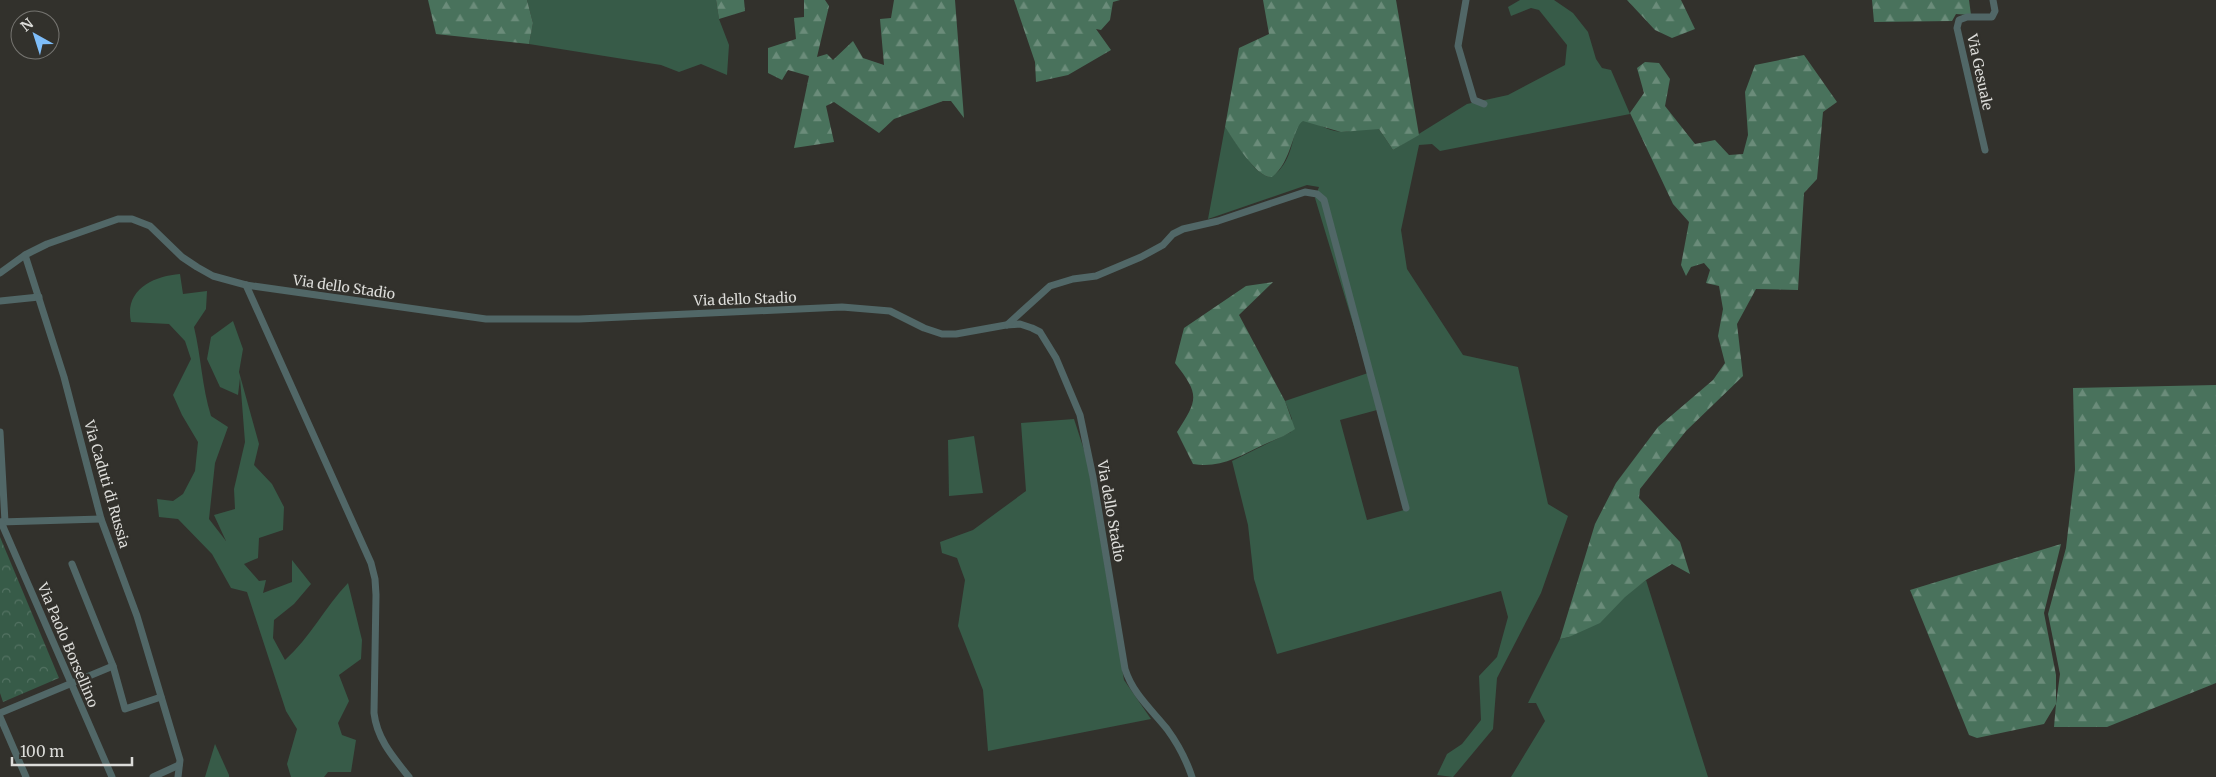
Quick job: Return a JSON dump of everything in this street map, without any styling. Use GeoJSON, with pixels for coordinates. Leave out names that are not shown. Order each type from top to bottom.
{"type":"FeatureCollection","features":[{"type":"Feature","properties":{"kind":"street"},"geometry":{"type":"LineString","coordinates":[[1466,0],[1458,46],[1474,100],[1484,104]]}},
{"type":"Feature","properties":{"kind":"street","name":"Via Gesuale"},"geometry":{"type":"LineString","coordinates":[[1984,150],[1958,28],[1959,20],[1966,17],[1992,17],[1995,11],[1993,0]]}},
{"type":"Feature","properties":{"kind":"street"},"geometry":{"type":"LineString","coordinates":[[1006,325],[1050,286],[1074,279],[1096,276],[1141,257],[1163,245],[1174,234],[1183,229],[1218,221],[1289,196],[1305,192],[1317,194],[1324,200],[1406,508]]}},
{"type":"Feature","properties":{"kind":"street","name":"Via dello Stadio"},"geometry":{"type":"LineString","coordinates":[[0,273],[25,254],[118,219],[132,219],[150,226],[182,257],[196,268],[213,276],[246,285],[486,319],[580,319],[842,307],[890,311],[924,328],[942,334],[956,334],[1020,324],[1040,332],[1056,358],[1080,413],[1093,477],[1125,669],[1130,685],[1167,729],[1185,756],[1192,777]]}},
{"type":"Feature","properties":{"kind":"street","name":"Via Caduti di Russia"},"geometry":{"type":"LineString","coordinates":[[25,254],[64,377],[101,519],[137,616],[180,760],[178,777]]}},
{"type":"Feature","properties":{"kind":"street"},"geometry":{"type":"LineString","coordinates":[[246,285],[371,563],[376,595],[375,726],[388,749],[409,777]]}},
{"type":"Feature","properties":{"kind":"street"},"geometry":{"type":"LineString","coordinates":[[0,301],[39,297]]}},
{"type":"Feature","properties":{"kind":"street","name":"Via Paolo Borsellino"},"geometry":{"type":"LineString","coordinates":[[0,432],[2,522],[70,684],[112,777]]}},
{"type":"Feature","properties":{"kind":"street"},"geometry":{"type":"LineString","coordinates":[[2,522],[101,519]]}},
{"type":"Feature","properties":{"kind":"street"},"geometry":{"type":"LineString","coordinates":[[72,564],[113,666],[125,709],[161,697]]}},
{"type":"Feature","properties":{"kind":"street"},"geometry":{"type":"LineString","coordinates":[[0,713],[113,666]]}},
{"type":"Feature","properties":{"kind":"street"},"geometry":{"type":"LineString","coordinates":[[0,717],[26,777]]}},
{"type":"Feature","properties":{"kind":"street"},"geometry":{"type":"LineString","coordinates":[[153,777],[179,765]]}},
{"type":"Feature","properties":{"kind":"green space"},"geometry":{"type":"Polygon","coordinates":[[[428,0],[527,0],[533,23],[529,44],[436,34],[428,0]]]}},
{"type":"Feature","properties":{"kind":"green space"},"geometry":{"type":"Polygon","coordinates":[[[527,0],[716,0],[719,19],[729,45],[727,75],[701,64],[679,72],[661,65],[529,44],[533,23],[527,0]]]}},
{"type":"Feature","properties":{"kind":"green space"},"geometry":{"type":"Polygon","coordinates":[[[716,0],[744,0],[745,11],[719,19],[716,0]]]}},
{"type":"Feature","properties":{"kind":"green space"},"geometry":{"type":"Polygon","coordinates":[[[804,0],[825,0],[829,6],[817,57],[827,54],[833,60],[853,41],[863,58],[884,65],[880,19],[891,18],[894,0],[955,0],[964,118],[951,101],[943,101],[894,119],[879,133],[834,102],[826,106],[834,142],[794,148],[809,76],[788,70],[782,80],[768,73],[768,48],[796,39],[794,18],[804,17],[804,0]]]}},
{"type":"Feature","properties":{"kind":"green space"},"geometry":{"type":"Polygon","coordinates":[[[1014,0],[1120,0],[1113,2],[1110,20],[1101,30],[1096,29],[1111,50],[1068,75],[1036,82],[1035,62],[1014,0]]]}},
{"type":"Feature","properties":{"kind":"green space"},"geometry":{"type":"Polygon","coordinates":[[[1263,0],[1396,0],[1419,135],[1393,150],[1379,129],[1341,132],[1303,121],[1279,170],[1272,177],[1259,172],[1239,149],[1225,127],[1239,48],[1269,34],[1263,0]]]}},
{"type":"Feature","properties":{"kind":"green space"},"geometry":{"type":"Polygon","coordinates":[[[1520,0],[1554,0],[1573,13],[1588,32],[1596,59],[1602,68],[1611,70],[1630,114],[1440,151],[1432,144],[1419,145],[1401,230],[1407,269],[1463,355],[1518,367],[1548,504],[1568,516],[1541,593],[1497,678],[1493,729],[1453,777],[1437,775],[1447,754],[1462,744],[1481,720],[1479,676],[1497,657],[1508,617],[1501,591],[1277,654],[1254,579],[1248,525],[1232,461],[1291,432],[1292,419],[1285,401],[1368,373],[1315,198],[1319,187],[1307,185],[1208,219],[1225,127],[1252,164],[1264,175],[1270,177],[1282,168],[1286,161],[1297,125],[1301,121],[1310,121],[1341,132],[1369,128],[1379,129],[1393,150],[1467,104],[1508,95],[1565,65],[1567,45],[1539,10],[1531,8],[1511,16],[1508,7],[1520,0]],[[1377,410],[1340,420],[1367,520],[1404,510],[1377,410]]]}},
{"type":"Feature","properties":{"kind":"green space"},"geometry":{"type":"Polygon","coordinates":[[[1627,0],[1681,0],[1695,29],[1672,38],[1655,30],[1627,0]]]}},
{"type":"Feature","properties":{"kind":"green space"},"geometry":{"type":"Polygon","coordinates":[[[1872,0],[1969,0],[1971,15],[1956,14],[1952,21],[1874,22],[1872,0]]]}},
{"type":"Feature","properties":{"kind":"green space"},"geometry":{"type":"Polygon","coordinates":[[[1804,55],[1837,102],[1823,112],[1817,179],[1804,193],[1798,290],[1756,289],[1737,324],[1743,376],[1686,431],[1640,489],[1639,498],[1680,542],[1690,574],[1672,564],[1646,580],[1625,597],[1600,623],[1560,639],[1595,524],[1616,483],[1658,427],[1713,380],[1725,363],[1718,336],[1723,309],[1719,286],[1706,283],[1710,270],[1704,263],[1691,267],[1686,276],[1681,265],[1689,222],[1673,204],[1630,113],[1644,93],[1637,68],[1645,62],[1659,63],[1670,79],[1665,106],[1695,144],[1715,140],[1729,155],[1743,154],[1748,135],[1745,92],[1755,65],[1804,55]]]}},
{"type":"Feature","properties":{"kind":"green space"},"geometry":{"type":"Polygon","coordinates":[[[180,274],[183,294],[207,291],[206,309],[194,327],[211,416],[228,427],[215,463],[209,519],[226,541],[214,515],[235,509],[234,489],[245,442],[240,378],[238,395],[220,387],[207,359],[211,337],[233,321],[243,349],[239,372],[259,444],[254,465],[272,484],[284,507],[283,530],[259,538],[258,558],[244,564],[259,581],[266,580],[263,593],[292,582],[292,560],[311,584],[294,604],[274,620],[273,638],[285,660],[302,642],[348,583],[362,640],[361,659],[339,675],[349,701],[338,723],[342,735],[356,740],[351,772],[328,772],[324,777],[291,777],[287,764],[297,729],[286,711],[247,592],[231,588],[212,554],[178,519],[159,517],[157,499],[173,501],[183,494],[195,471],[198,442],[173,395],[191,359],[185,341],[169,324],[131,322],[130,311],[136,293],[143,287],[160,278],[180,274]]]}},
{"type":"Feature","properties":{"kind":"green space"},"geometry":{"type":"Polygon","coordinates":[[[1273,282],[1239,315],[1285,401],[1295,429],[1284,436],[1221,463],[1212,465],[1193,464],[1177,432],[1189,412],[1193,397],[1189,383],[1175,363],[1184,328],[1246,286],[1273,282]]]}},
{"type":"Feature","properties":{"kind":"green space"},"geometry":{"type":"Polygon","coordinates":[[[2216,385],[2216,683],[2107,727],[2054,727],[2060,674],[2048,614],[2066,548],[2075,470],[2073,388],[2216,385]]]}},
{"type":"Feature","properties":{"kind":"green space"},"geometry":{"type":"Polygon","coordinates":[[[1074,419],[1087,459],[1124,680],[1151,719],[988,751],[983,690],[958,626],[965,580],[957,558],[942,553],[940,542],[973,530],[1026,491],[1021,423],[1074,419]]]}},
{"type":"Feature","properties":{"kind":"green space"},"geometry":{"type":"Polygon","coordinates":[[[974,436],[983,493],[949,496],[948,440],[974,436]]]}},
{"type":"Feature","properties":{"kind":"green space"},"geometry":{"type":"Polygon","coordinates":[[[0,537],[59,678],[3,702],[0,693],[0,537]]]}},
{"type":"Feature","properties":{"kind":"green space"},"geometry":{"type":"Polygon","coordinates":[[[2061,544],[2044,613],[2056,675],[2056,704],[2044,724],[1977,738],[1969,735],[1910,590],[2061,544]]]}},
{"type":"Feature","properties":{"kind":"green space"},"geometry":{"type":"Polygon","coordinates":[[[1646,580],[1708,777],[1511,777],[1545,721],[1536,703],[1528,703],[1560,639],[1569,637],[1646,580]]]}},
{"type":"Feature","properties":{"kind":"green space"},"geometry":{"type":"Polygon","coordinates":[[[215,744],[229,775],[229,777],[205,777],[215,744]]]}}]}
